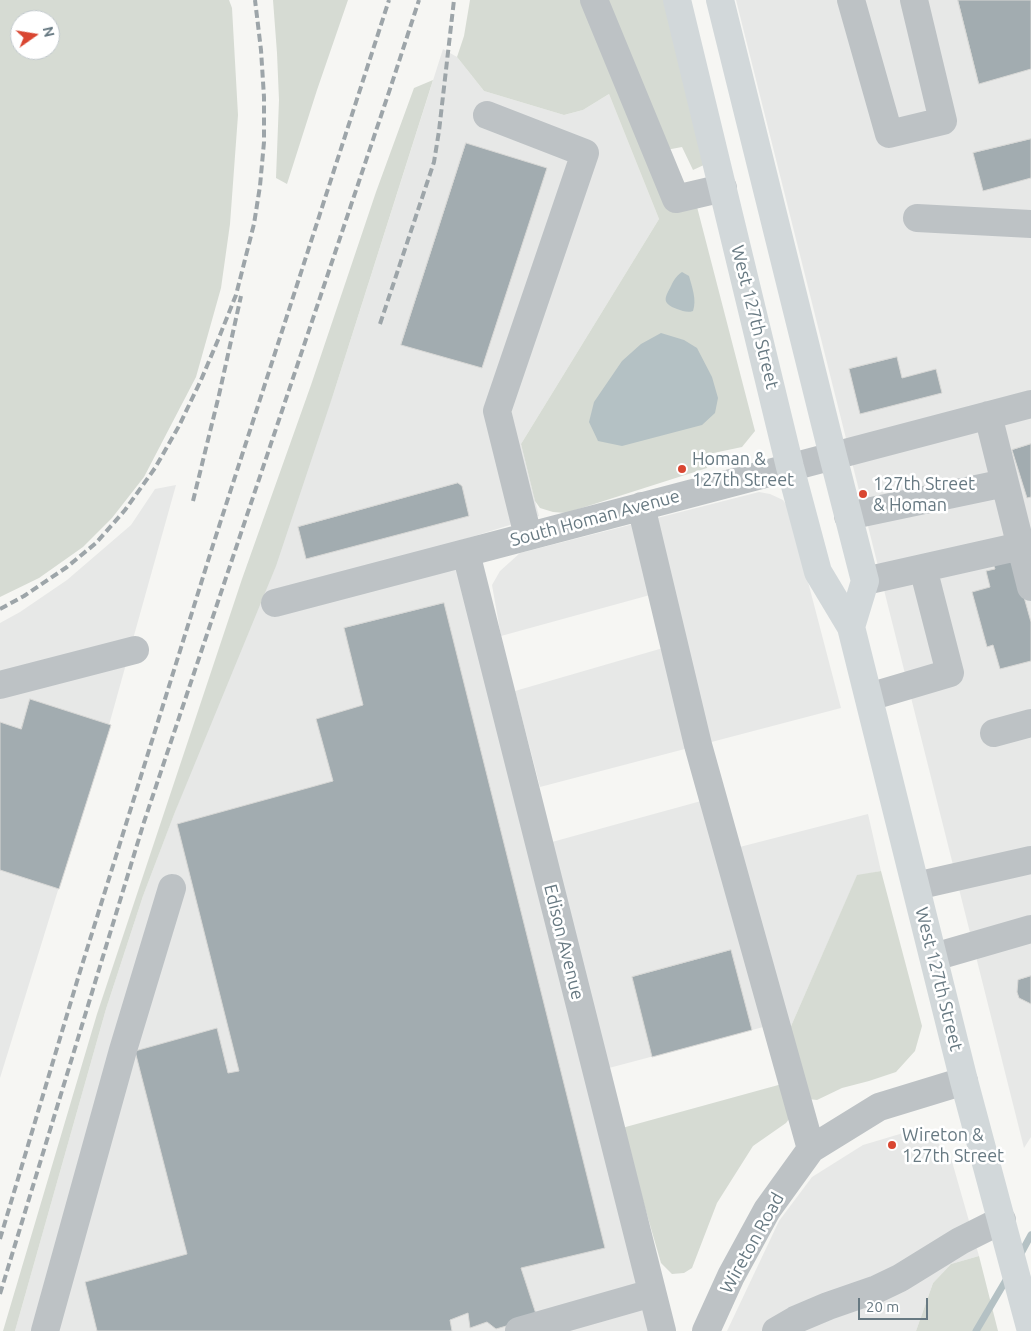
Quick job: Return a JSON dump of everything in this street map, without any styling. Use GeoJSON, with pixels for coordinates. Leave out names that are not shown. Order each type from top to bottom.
{"type":"FeatureCollection","features":[{"type":"Feature","properties":{"kind":"main road","name":"West 127th Street"},"geometry":{"type":"LineString","coordinates":[[677,0],[790,467],[818,572],[851,627],[964,1082],[1031,1331]]}},
{"type":"Feature","properties":{"kind":"main road"},"geometry":{"type":"LineString","coordinates":[[720,0],[864,581],[851,627]]}},
{"type":"Feature","properties":{"kind":"street"},"geometry":{"type":"LineString","coordinates":[[594,0],[676,199],[723,188]]}},
{"type":"Feature","properties":{"kind":"street"},"geometry":{"type":"LineString","coordinates":[[851,0],[889,134],[943,121],[914,0]]}},
{"type":"Feature","properties":{"kind":"street"},"geometry":{"type":"LineString","coordinates":[[487,115],[585,153],[498,411],[528,536]]}},
{"type":"Feature","properties":{"kind":"street"},"geometry":{"type":"LineString","coordinates":[[916,218],[1031,224]]}},
{"type":"Feature","properties":{"kind":"street","name":"South Homan Avenue"},"geometry":{"type":"LineString","coordinates":[[275,603],[1031,404]]}},
{"type":"Feature","properties":{"kind":"street"},"geometry":{"type":"LineString","coordinates":[[988,415],[1031,587]]}},
{"type":"Feature","properties":{"kind":"street"},"geometry":{"type":"LineString","coordinates":[[848,516],[1005,483]]}},
{"type":"Feature","properties":{"kind":"street"},"geometry":{"type":"LineString","coordinates":[[641,506],[698,745],[811,1149]]}},
{"type":"Feature","properties":{"kind":"street"},"geometry":{"type":"LineString","coordinates":[[864,581],[1020,546]]}},
{"type":"Feature","properties":{"kind":"street","name":"Edison Avenue"},"geometry":{"type":"LineString","coordinates":[[466,553],[662,1331]]}},
{"type":"Feature","properties":{"kind":"street"},"geometry":{"type":"LineString","coordinates":[[869,697],[950,673],[923,568]]}},
{"type":"Feature","properties":{"kind":"street"},"geometry":{"type":"LineString","coordinates":[[0,685],[135,650]]}},
{"type":"Feature","properties":{"kind":"street"},"geometry":{"type":"LineString","coordinates":[[994,733],[1031,723]]}},
{"type":"Feature","properties":{"kind":"street"},"geometry":{"type":"LineString","coordinates":[[916,886],[1031,860]]}},
{"type":"Feature","properties":{"kind":"street"},"geometry":{"type":"LineString","coordinates":[[45,1331],[123,1050],[172,888]]}},
{"type":"Feature","properties":{"kind":"street"},"geometry":{"type":"LineString","coordinates":[[934,957],[1031,929]]}},
{"type":"Feature","properties":{"kind":"street","name":"Wireton Road"},"geometry":{"type":"LineString","coordinates":[[706,1331],[731,1276],[767,1210],[811,1149],[879,1107],[964,1082]]}},
{"type":"Feature","properties":{"kind":"street"},"geometry":{"type":"LineString","coordinates":[[776,1331],[795,1320],[900,1278],[960,1241],[1004,1228]]}},
{"type":"Feature","properties":{"kind":"street"},"geometry":{"type":"LineString","coordinates":[[519,1331],[652,1293]]}},
{"type":"Feature","properties":{"kind":"shaded area"},"geometry":{"type":"Polygon","coordinates":[[[0,0],[229,0],[232,8],[238,115],[230,224],[221,288],[196,377],[144,477],[112,518],[83,547],[39,578],[0,597],[0,0]]]}},
{"type":"Feature","properties":{"kind":"shaded area"},"geometry":{"type":"Polygon","coordinates":[[[273,0],[348,0],[287,184],[276,178],[279,100],[273,0]]]}},
{"type":"Feature","properties":{"kind":"shaded area"},"geometry":{"type":"Polygon","coordinates":[[[470,0],[585,0],[671,211],[696,203],[755,431],[742,447],[704,455],[707,468],[566,513],[540,508],[535,501],[521,444],[659,219],[609,94],[583,110],[564,115],[484,91],[457,57],[464,36],[470,0]]]}},
{"type":"Feature","properties":{"kind":"shaded area"},"geometry":{"type":"Polygon","coordinates":[[[600,0],[664,0],[706,164],[693,170],[682,147],[666,150],[600,0]]]}},
{"type":"Feature","properties":{"kind":"shaded area"},"geometry":{"type":"Polygon","coordinates":[[[736,0],[1031,0],[1031,1137],[1024,1148],[736,0]]]}},
{"type":"Feature","properties":{"kind":"shaded area"},"geometry":{"type":"Polygon","coordinates":[[[443,49],[457,57],[484,91],[564,115],[583,110],[609,94],[659,219],[521,444],[539,516],[452,543],[651,1331],[15,1331],[106,1009],[143,896],[334,392],[443,49]]]}},
{"type":"Feature","properties":{"kind":"shaded area"},"geometry":{"type":"Polygon","coordinates":[[[433,80],[334,392],[276,566],[175,812],[143,896],[106,1009],[15,1331],[3,1331],[97,1014],[242,579],[414,88],[433,80]]]}},
{"type":"Feature","properties":{"kind":"shaded area"},"geometry":{"type":"Polygon","coordinates":[[[682,272],[689,276],[693,289],[694,302],[693,311],[691,312],[677,309],[666,301],[666,296],[674,281],[682,272]]]}},
{"type":"Feature","properties":{"kind":"shaded area"},"geometry":{"type":"Polygon","coordinates":[[[661,333],[684,340],[697,348],[712,377],[718,398],[715,413],[702,425],[622,446],[598,441],[589,422],[594,402],[622,361],[641,344],[661,333]]]}},
{"type":"Feature","properties":{"kind":"shaded area"},"geometry":{"type":"Polygon","coordinates":[[[176,485],[109,725],[0,1078],[0,623],[20,612],[67,580],[131,525],[155,489],[176,485]]]}},
{"type":"Feature","properties":{"kind":"shaded area"},"geometry":{"type":"Polygon","coordinates":[[[759,492],[770,494],[783,500],[789,509],[841,708],[540,787],[515,691],[663,648],[650,595],[501,636],[492,585],[500,571],[520,553],[759,492]]]}},
{"type":"Feature","properties":{"kind":"shaded area"},"geometry":{"type":"Polygon","coordinates":[[[712,798],[728,850],[868,814],[881,871],[857,876],[788,1033],[767,1026],[609,1068],[552,842],[712,798]]]}},
{"type":"Feature","properties":{"kind":"shaded area"},"geometry":{"type":"Polygon","coordinates":[[[881,871],[922,1026],[915,1051],[896,1072],[842,1088],[817,1100],[808,1099],[788,1033],[857,875],[881,871]]]}},
{"type":"Feature","properties":{"kind":"shaded area"},"geometry":{"type":"Polygon","coordinates":[[[782,1084],[792,1115],[786,1123],[753,1146],[717,1203],[692,1268],[684,1273],[672,1274],[661,1263],[622,1128],[782,1084]]]}},
{"type":"Feature","properties":{"kind":"shaded area"},"geometry":{"type":"Polygon","coordinates":[[[910,1131],[932,1136],[951,1158],[979,1256],[951,1264],[933,1283],[916,1331],[727,1331],[779,1221],[812,1177],[863,1145],[910,1131]]]}},
{"type":"Feature","properties":{"kind":"shaded area"},"geometry":{"type":"Polygon","coordinates":[[[979,1256],[998,1331],[916,1331],[933,1283],[951,1264],[979,1256]]]}},
{"type":"Feature","properties":{"kind":"building"},"geometry":{"type":"Polygon","coordinates":[[[958,0],[1031,0],[1031,69],[979,84],[958,0]]]}},
{"type":"Feature","properties":{"kind":"building"},"geometry":{"type":"Polygon","coordinates":[[[1031,139],[1031,178],[983,191],[973,153],[1031,139]]]}},
{"type":"Feature","properties":{"kind":"building"},"geometry":{"type":"Polygon","coordinates":[[[466,143],[547,168],[482,368],[401,345],[466,143]]]}},
{"type":"Feature","properties":{"kind":"building"},"geometry":{"type":"Polygon","coordinates":[[[897,357],[902,378],[936,369],[942,393],[860,414],[849,369],[897,357]]]}},
{"type":"Feature","properties":{"kind":"building"},"geometry":{"type":"Polygon","coordinates":[[[1031,444],[1031,497],[1027,498],[1012,450],[1031,444]]]}},
{"type":"Feature","properties":{"kind":"building"},"geometry":{"type":"Polygon","coordinates":[[[458,483],[462,486],[469,516],[306,559],[298,527],[458,483]]]}},
{"type":"Feature","properties":{"kind":"building"},"geometry":{"type":"Polygon","coordinates":[[[1013,558],[1031,622],[1031,661],[1000,669],[993,645],[987,647],[972,592],[990,587],[986,571],[995,569],[993,563],[1013,558]]]}},
{"type":"Feature","properties":{"kind":"building"},"geometry":{"type":"Polygon","coordinates":[[[444,603],[605,1248],[521,1268],[537,1317],[496,1329],[487,1322],[470,1328],[468,1313],[450,1320],[452,1331],[97,1331],[85,1282],[187,1254],[135,1051],[217,1028],[228,1073],[239,1071],[177,824],[333,781],[316,719],[363,705],[344,628],[444,603]]]}},
{"type":"Feature","properties":{"kind":"building"},"geometry":{"type":"Polygon","coordinates":[[[30,699],[111,725],[59,889],[0,870],[0,722],[21,729],[30,699]]]}},
{"type":"Feature","properties":{"kind":"building"},"geometry":{"type":"Polygon","coordinates":[[[731,950],[752,1030],[652,1057],[632,977],[731,950]]]}},
{"type":"Feature","properties":{"kind":"building"},"geometry":{"type":"Polygon","coordinates":[[[1031,976],[1031,1004],[1019,998],[1017,992],[1018,980],[1031,976]]]}},
{"type":"Feature","properties":{"kind":"waterway"},"geometry":{"type":"LineString","coordinates":[[1019,1257],[1031,1235]]}},
{"type":"Feature","properties":{"kind":"waterway"},"geometry":{"type":"LineString","coordinates":[[976,1331],[1009,1275]]}},
{"type":"Feature","properties":{"kind":"railway"},"geometry":{"type":"LineString","coordinates":[[0,609],[24,596],[67,567],[96,543],[125,510],[155,468],[179,426],[218,340],[236,295],[254,224],[260,186],[264,142],[264,97],[255,0]]}},
{"type":"Feature","properties":{"kind":"railway"},"geometry":{"type":"LineString","coordinates":[[0,1239],[78,978],[213,545],[389,0]]}},
{"type":"Feature","properties":{"kind":"railway"},"geometry":{"type":"LineString","coordinates":[[0,1294],[144,822],[419,0]]}},
{"type":"Feature","properties":{"kind":"railway"},"geometry":{"type":"LineString","coordinates":[[380,324],[434,162],[454,0]]}},
{"type":"Feature","properties":{"kind":"railway"},"geometry":{"type":"LineString","coordinates":[[193,501],[241,296]]}},
{"type":"Feature","properties":{"kind":"place","name":"Homan & 127th Street"},"geometry":{"type":"Point","coordinates":[682,469]}},
{"type":"Feature","properties":{"kind":"place","name":"127th Street & Homan"},"geometry":{"type":"Point","coordinates":[863,494]}},
{"type":"Feature","properties":{"kind":"place","name":"Wireton & 127th Street"},"geometry":{"type":"Point","coordinates":[892,1145]}}]}
